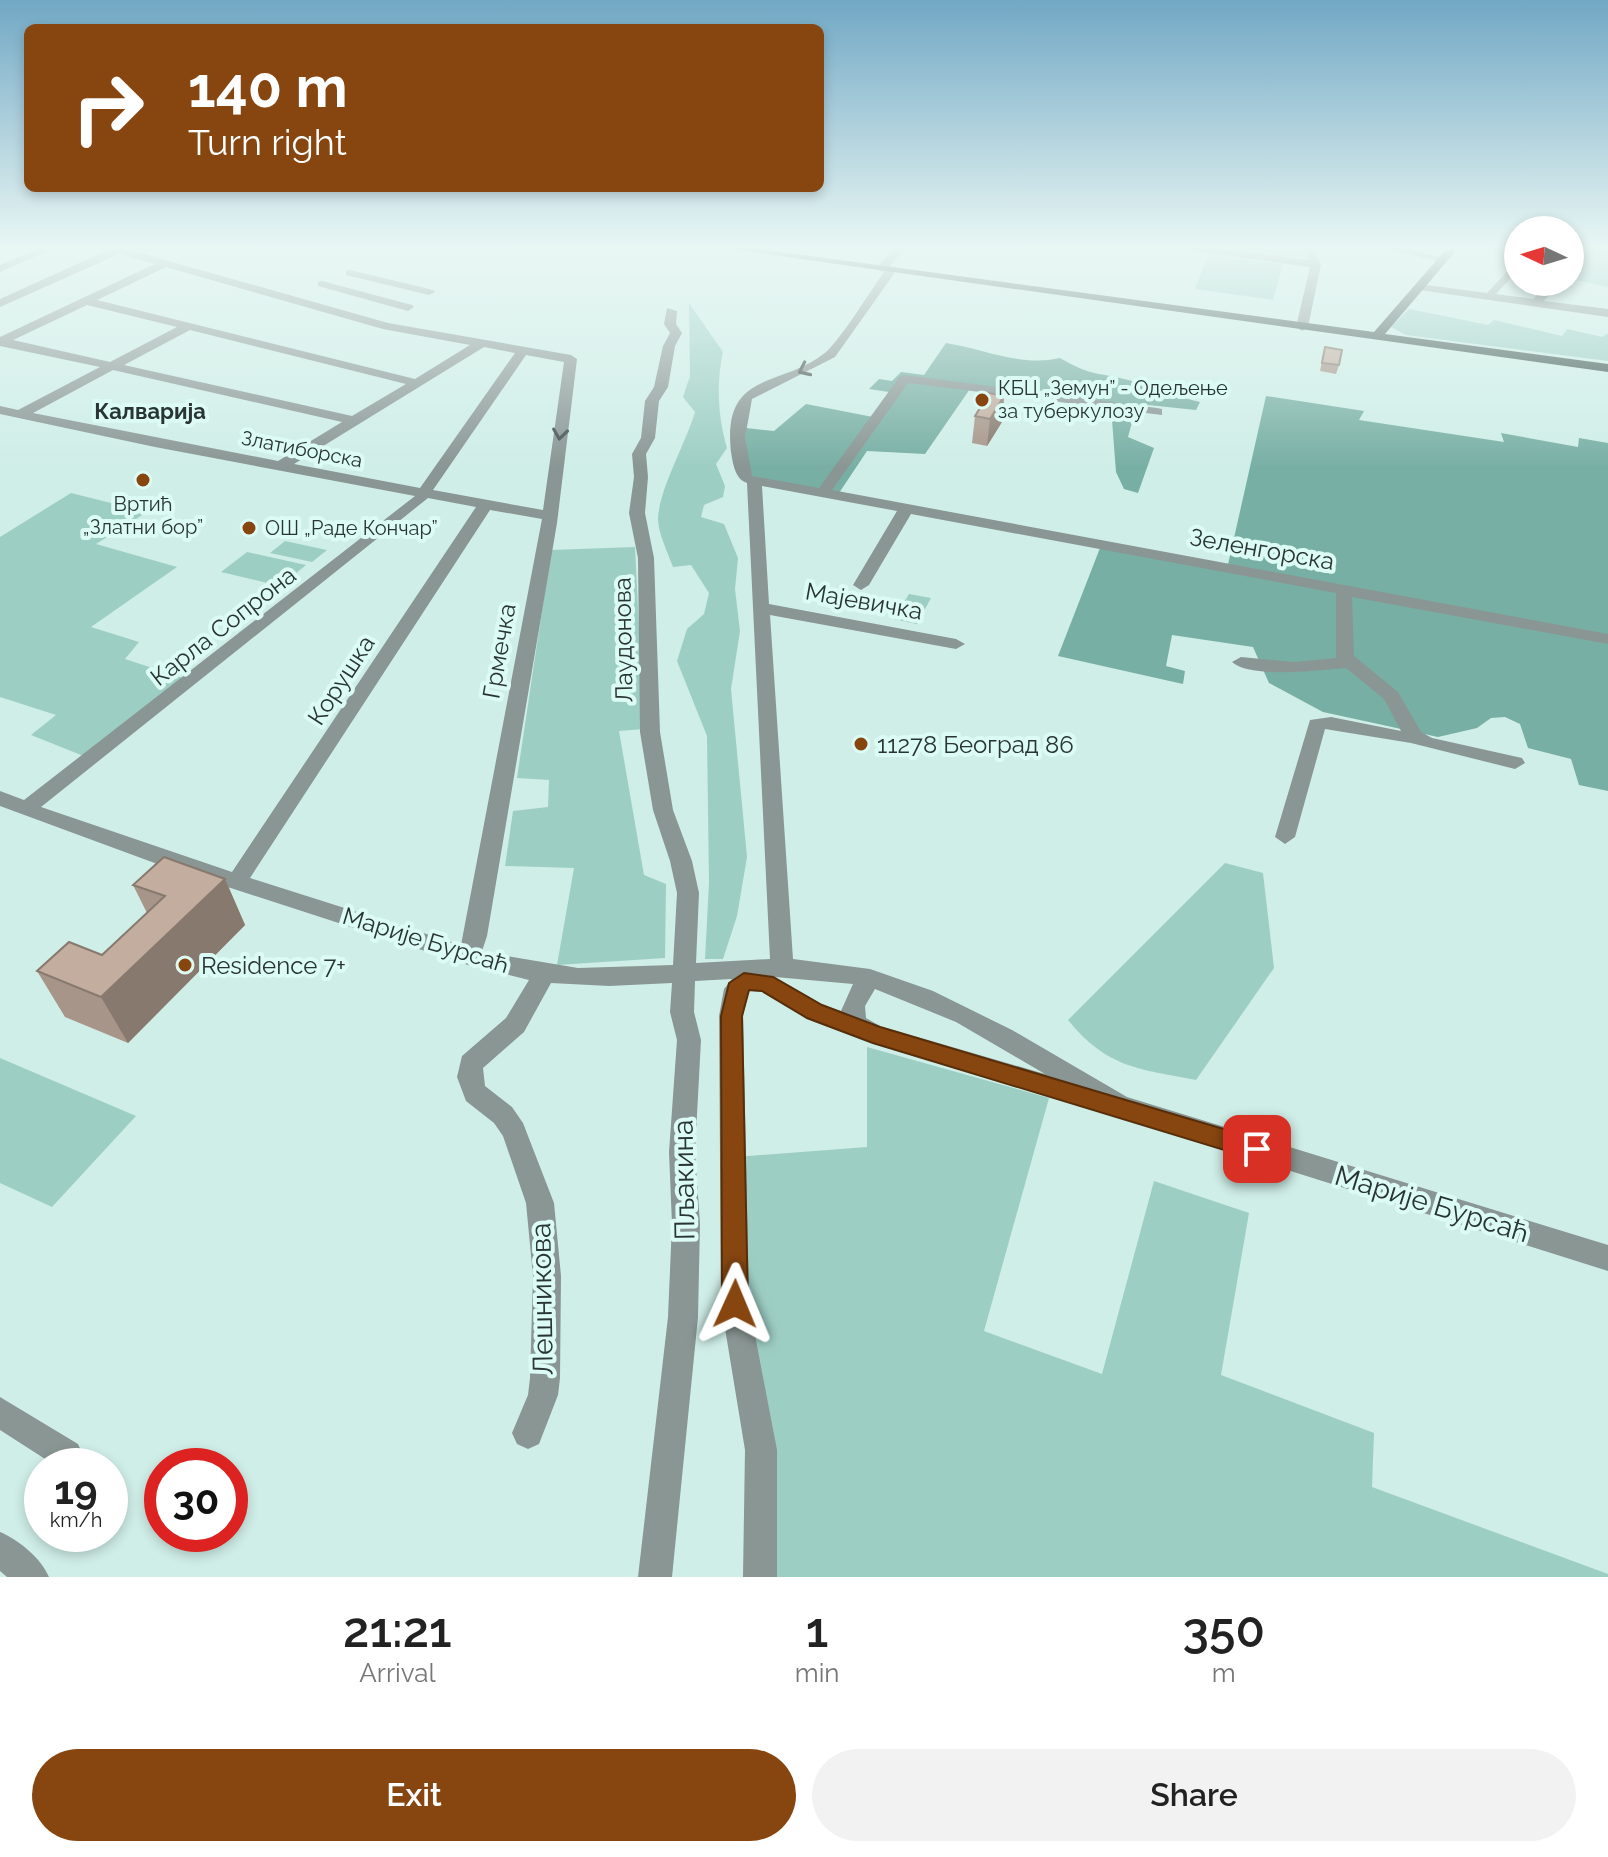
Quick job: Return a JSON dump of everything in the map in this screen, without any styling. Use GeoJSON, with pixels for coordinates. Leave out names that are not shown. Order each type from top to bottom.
{"type":"FeatureCollection","features":[{"type":"Feature","properties":{"kind":"main road"},"geometry":{"type":"LineString","coordinates":[[1248,320],[1608,368]]}},
{"type":"Feature","properties":{"kind":"main road"},"geometry":{"type":"LineString","coordinates":[[1371,336],[1385,320]]}},
{"type":"Feature","properties":{"kind":"main road"},"geometry":{"type":"LineString","coordinates":[[1371,336],[1390,320]]}},
{"type":"Feature","properties":{"kind":"main road"},"geometry":{"type":"LineString","coordinates":[[1397,320],[1406,332],[1453,347]]}},
{"type":"Feature","properties":{"kind":"street"},"geometry":{"type":"LineString","coordinates":[[0,342],[47,320]]}},
{"type":"Feature","properties":{"kind":"street"},"geometry":{"type":"LineString","coordinates":[[163,320],[417,383]]}},
{"type":"Feature","properties":{"kind":"street"},"geometry":{"type":"LineString","coordinates":[[365,320],[522,351]]}},
{"type":"Feature","properties":{"kind":"street"},"geometry":{"type":"LineString","coordinates":[[381,324],[388,320]]}},
{"type":"Feature","properties":{"kind":"street","name":"Лаудонова"},"geometry":{"type":"LineString","coordinates":[[670,320],[676,333],[669,346],[661,387],[652,401],[648,438],[639,454],[637,513],[646,558],[650,732],[663,810],[681,861],[688,893],[684,974]]}},
{"type":"Feature","properties":{"kind":"street"},"geometry":{"type":"LineString","coordinates":[[782,968],[754,483],[741,471],[742,404],[755,392],[831,354],[854,320]]}},
{"type":"Feature","properties":{"kind":"street"},"geometry":{"type":"LineString","coordinates":[[1302,327],[1304,320]]}},
{"type":"Feature","properties":{"kind":"street"},"geometry":{"type":"LineString","coordinates":[[20,414],[189,326]]}},
{"type":"Feature","properties":{"kind":"street"},"geometry":{"type":"LineString","coordinates":[[0,342],[354,421]]}},
{"type":"Feature","properties":{"kind":"street"},"geometry":{"type":"LineString","coordinates":[[281,466],[480,344]]}},
{"type":"Feature","properties":{"kind":"street","name":"Грмечка"},"geometry":{"type":"LineString","coordinates":[[469,954],[476,936],[549,516],[569,357],[522,351]]}},
{"type":"Feature","properties":{"kind":"street","name":"Карла Сопрона"},"geometry":{"type":"LineString","coordinates":[[26,809],[279,613],[424,494],[522,351]]}},
{"type":"Feature","properties":{"kind":"street"},"geometry":{"type":"LineString","coordinates":[[822,494],[905,379],[1157,412]]}},
{"type":"Feature","properties":{"kind":"street","name":"Златиборска"},"geometry":{"type":"LineString","coordinates":[[0,410],[549,516]]}},
{"type":"Feature","properties":{"kind":"street","name":"Зеленгорска"},"geometry":{"type":"LineString","coordinates":[[754,483],[1344,588],[1608,639]]}},
{"type":"Feature","properties":{"kind":"street","name":"Корушка"},"geometry":{"type":"LineString","coordinates":[[237,881],[485,505]]}},
{"type":"Feature","properties":{"kind":"street"},"geometry":{"type":"LineString","coordinates":[[861,585],[906,509]]}},
{"type":"Feature","properties":{"kind":"street"},"geometry":{"type":"LineString","coordinates":[[1344,588],[1344,655],[1391,696],[1413,730],[1413,736]]}},
{"type":"Feature","properties":{"kind":"street","name":"Мајевичка"},"geometry":{"type":"LineString","coordinates":[[762,608],[956,644]]}},
{"type":"Feature","properties":{"kind":"street"},"geometry":{"type":"LineString","coordinates":[[1241,662],[1287,667],[1349,662]]}},
{"type":"Feature","properties":{"kind":"street"},"geometry":{"type":"LineString","coordinates":[[1285,837],[1317,724],[1325,722],[1405,738],[1413,736],[1426,743],[1515,763]]}},
{"type":"Feature","properties":{"kind":"street","name":"Марије Бурсаћ"},"geometry":{"type":"LineString","coordinates":[[0,798],[237,881],[469,954],[545,974],[615,976],[782,968],[870,978],[920,993],[977,1019],[1119,1106]]}},
{"type":"Feature","properties":{"kind":"street","name":"Лешникова"},"geometry":{"type":"LineString","coordinates":[[528,1433],[543,1395],[545,1378],[547,1276],[540,1203],[514,1131],[503,1115],[475,1093],[469,1077],[471,1063],[515,1025],[545,974]]}},
{"type":"Feature","properties":{"kind":"street","name":"Пљакина"},"geometry":{"type":"LineString","coordinates":[[655,1577],[683,1317],[686,1224],[682,1152],[689,1040],[682,1012],[684,974]]}},
{"type":"Feature","properties":{"kind":"street"},"geometry":{"type":"LineString","coordinates":[[856,1025],[853,1005],[870,978]]}},
{"type":"Feature","properties":{"kind":"street","name":"Марије Бурсаћ"},"geometry":{"type":"LineString","coordinates":[[760,1577],[761,1450],[735,1304],[731,1016],[736,989],[744,982],[760,981],[815,1012],[873,1034],[1119,1106],[1608,1258]]}},
{"type":"Feature","properties":{"kind":"street"},"geometry":{"type":"LineString","coordinates":[[0,1412],[56,1448]]}},
{"type":"Feature","properties":{"kind":"street"},"geometry":{"type":"LineString","coordinates":[[0,1549],[32,1577]]}},
{"type":"Feature","properties":{"kind":"green space"},"geometry":{"type":"Polygon","coordinates":[[[689,320],[701,320],[723,352],[719,400],[727,448],[716,464],[725,486],[723,497],[704,505],[701,517],[724,524],[738,558],[735,589],[740,631],[731,689],[747,857],[737,916],[723,959],[705,959],[709,883],[707,736],[677,661],[687,629],[704,614],[709,593],[691,565],[673,567],[658,525],[663,494],[695,412],[683,397],[690,376],[689,320]]]}},
{"type":"Feature","properties":{"kind":"green space"},"geometry":{"type":"Polygon","coordinates":[[[1398,320],[1461,320],[1488,325],[1494,320],[1562,336],[1567,329],[1602,337],[1608,333],[1608,361],[1406,335],[1391,327],[1398,320]]]}},
{"type":"Feature","properties":{"kind":"green space"},"geometry":{"type":"Polygon","coordinates":[[[946,343],[1017,359],[1060,358],[1090,372],[1200,402],[1196,410],[1148,405],[1148,412],[1135,411],[1128,437],[1154,448],[1138,493],[1124,489],[1116,472],[1111,407],[972,386],[925,454],[867,451],[837,496],[754,483],[741,471],[746,428],[774,431],[806,404],[873,417],[889,392],[869,389],[879,379],[892,381],[901,372],[924,375],[946,343]]]}},
{"type":"Feature","properties":{"kind":"green space"},"geometry":{"type":"Polygon","coordinates":[[[1266,396],[1364,411],[1359,420],[1504,442],[1501,433],[1578,447],[1579,438],[1608,443],[1608,791],[1579,785],[1571,759],[1528,748],[1520,724],[1505,717],[1491,718],[1477,728],[1438,737],[1323,712],[1269,683],[1253,647],[1172,635],[1166,666],[1185,671],[1183,684],[1058,656],[1100,548],[1227,569],[1266,396]]]}},
{"type":"Feature","properties":{"kind":"green space"},"geometry":{"type":"Polygon","coordinates":[[[71,493],[147,512],[96,544],[177,567],[91,627],[139,642],[125,659],[192,681],[91,759],[31,735],[56,715],[0,697],[0,537],[71,493]]]}},
{"type":"Feature","properties":{"kind":"green space"},"geometry":{"type":"Polygon","coordinates":[[[285,541],[327,550],[312,562],[270,553],[285,541]]]}},
{"type":"Feature","properties":{"kind":"green space"},"geometry":{"type":"Polygon","coordinates":[[[635,547],[644,729],[619,731],[644,875],[666,884],[665,958],[557,965],[574,868],[505,866],[513,811],[548,807],[549,780],[517,778],[551,550],[635,547]]]}},
{"type":"Feature","properties":{"kind":"green space"},"geometry":{"type":"Polygon","coordinates":[[[247,552],[306,565],[280,586],[221,572],[247,552]]]}},
{"type":"Feature","properties":{"kind":"green space"},"geometry":{"type":"Polygon","coordinates":[[[909,594],[931,598],[917,624],[894,619],[909,594]]]}},
{"type":"Feature","properties":{"kind":"green space"},"geometry":{"type":"Polygon","coordinates":[[[1225,863],[1263,873],[1274,968],[1196,1080],[1125,1064],[1096,1048],[1068,1020],[1225,863]]]}},
{"type":"Feature","properties":{"kind":"green space"},"geometry":{"type":"Polygon","coordinates":[[[867,1047],[1049,1098],[984,1331],[1102,1374],[1154,1181],[1249,1213],[1221,1375],[1374,1433],[1372,1487],[1608,1574],[1608,1577],[753,1577],[760,1471],[722,1158],[867,1147],[867,1047]]]}},
{"type":"Feature","properties":{"kind":"green space"},"geometry":{"type":"Polygon","coordinates":[[[0,1058],[136,1116],[52,1207],[0,1183],[0,1058]]]}},
{"type":"Feature","properties":{"kind":"building"},"geometry":{"type":"Polygon","coordinates":[[[1325,347],[1342,350],[1339,365],[1322,363],[1325,347]]]}},
{"type":"Feature","properties":{"kind":"building"},"geometry":{"type":"Polygon","coordinates":[[[989,393],[1004,396],[990,419],[975,416],[989,393]]]}},
{"type":"Feature","properties":{"kind":"building"},"geometry":{"type":"Polygon","coordinates":[[[164,857],[225,879],[101,997],[37,971],[69,942],[102,955],[165,896],[133,885],[164,857]]]}},
{"type":"Feature","properties":{"kind":"place","name":"КБЦ „Земун” - Одељење за туберкулозу"},"geometry":{"type":"Point","coordinates":[982,400]}},
{"type":"Feature","properties":{"kind":"place","name":"Вртић „Златни бор”"},"geometry":{"type":"Point","coordinates":[143,480]}},
{"type":"Feature","properties":{"kind":"place","name":"ОШ „Раде Кончар”"},"geometry":{"type":"Point","coordinates":[249,528]}},
{"type":"Feature","properties":{"kind":"place","name":"11278 Београд 86"},"geometry":{"type":"Point","coordinates":[861,744]}},
{"type":"Feature","properties":{"kind":"place","name":"Residence 7+"},"geometry":{"type":"Point","coordinates":[185,965]}},
{"type":"Feature","properties":{"kind":"district","name":"Калварија"},"geometry":{"type":"Point","coordinates":[150,411]}},
{"type":"Feature","properties":{"kind":"route"},"geometry":{"type":"LineString","coordinates":[[735,1304],[731,1016],[736,989],[744,982],[755,980],[766,983],[815,1012],[873,1034],[1257,1149]]}}]}
